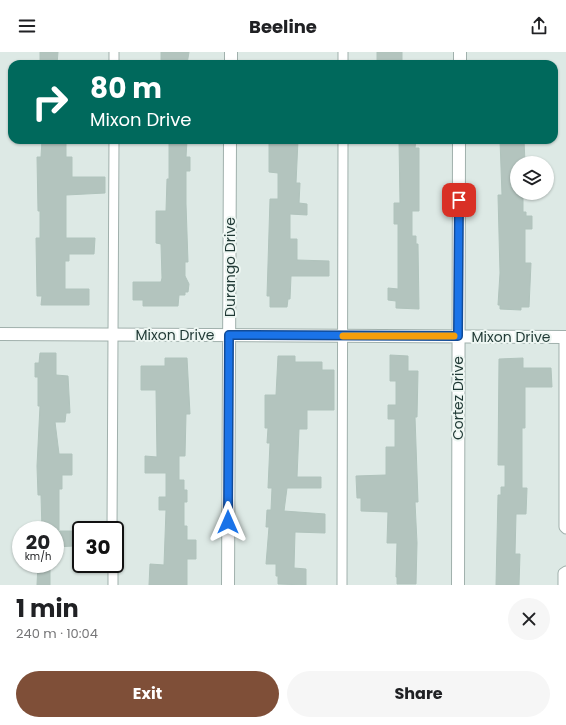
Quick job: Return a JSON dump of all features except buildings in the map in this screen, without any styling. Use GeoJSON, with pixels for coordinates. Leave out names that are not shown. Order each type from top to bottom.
{"type":"FeatureCollection","features":[{"type":"Feature","properties":{"kind":"street","name":"Durango Drive"},"geometry":{"type":"LineString","coordinates":[[228,585],[230,144]]}},
{"type":"Feature","properties":{"kind":"street","name":"Cortez Drive"},"geometry":{"type":"LineString","coordinates":[[458,585],[459,144]]}},
{"type":"Feature","properties":{"kind":"street","name":"Mixon Drive"},"geometry":{"type":"LineString","coordinates":[[0,334],[565,337]]}},
{"type":"Feature","properties":{"kind":"lane"},"geometry":{"type":"LineString","coordinates":[[112,521],[114,144]]}},
{"type":"Feature","properties":{"kind":"lane"},"geometry":{"type":"LineString","coordinates":[[342,585],[343,144]]}},
{"type":"Feature","properties":{"kind":"lane"},"geometry":{"type":"LineString","coordinates":[[565,337],[564,527],[566,529]]}},
{"type":"Feature","properties":{"kind":"lane"},"geometry":{"type":"LineString","coordinates":[[563,585],[563,573],[566,571]]}},
{"type":"Feature","properties":{"kind":"lane"},"geometry":{"type":"LineString","coordinates":[[112,573],[113,585]]}},
{"type":"Feature","properties":{"kind":"slow traffic"},"geometry":{"type":"LineString","coordinates":[[343,336],[454,336]]}},
{"type":"Feature","properties":{"kind":"route"},"geometry":{"type":"LineString","coordinates":[[228,522],[229,335],[458,336],[459,200]]}}]}
